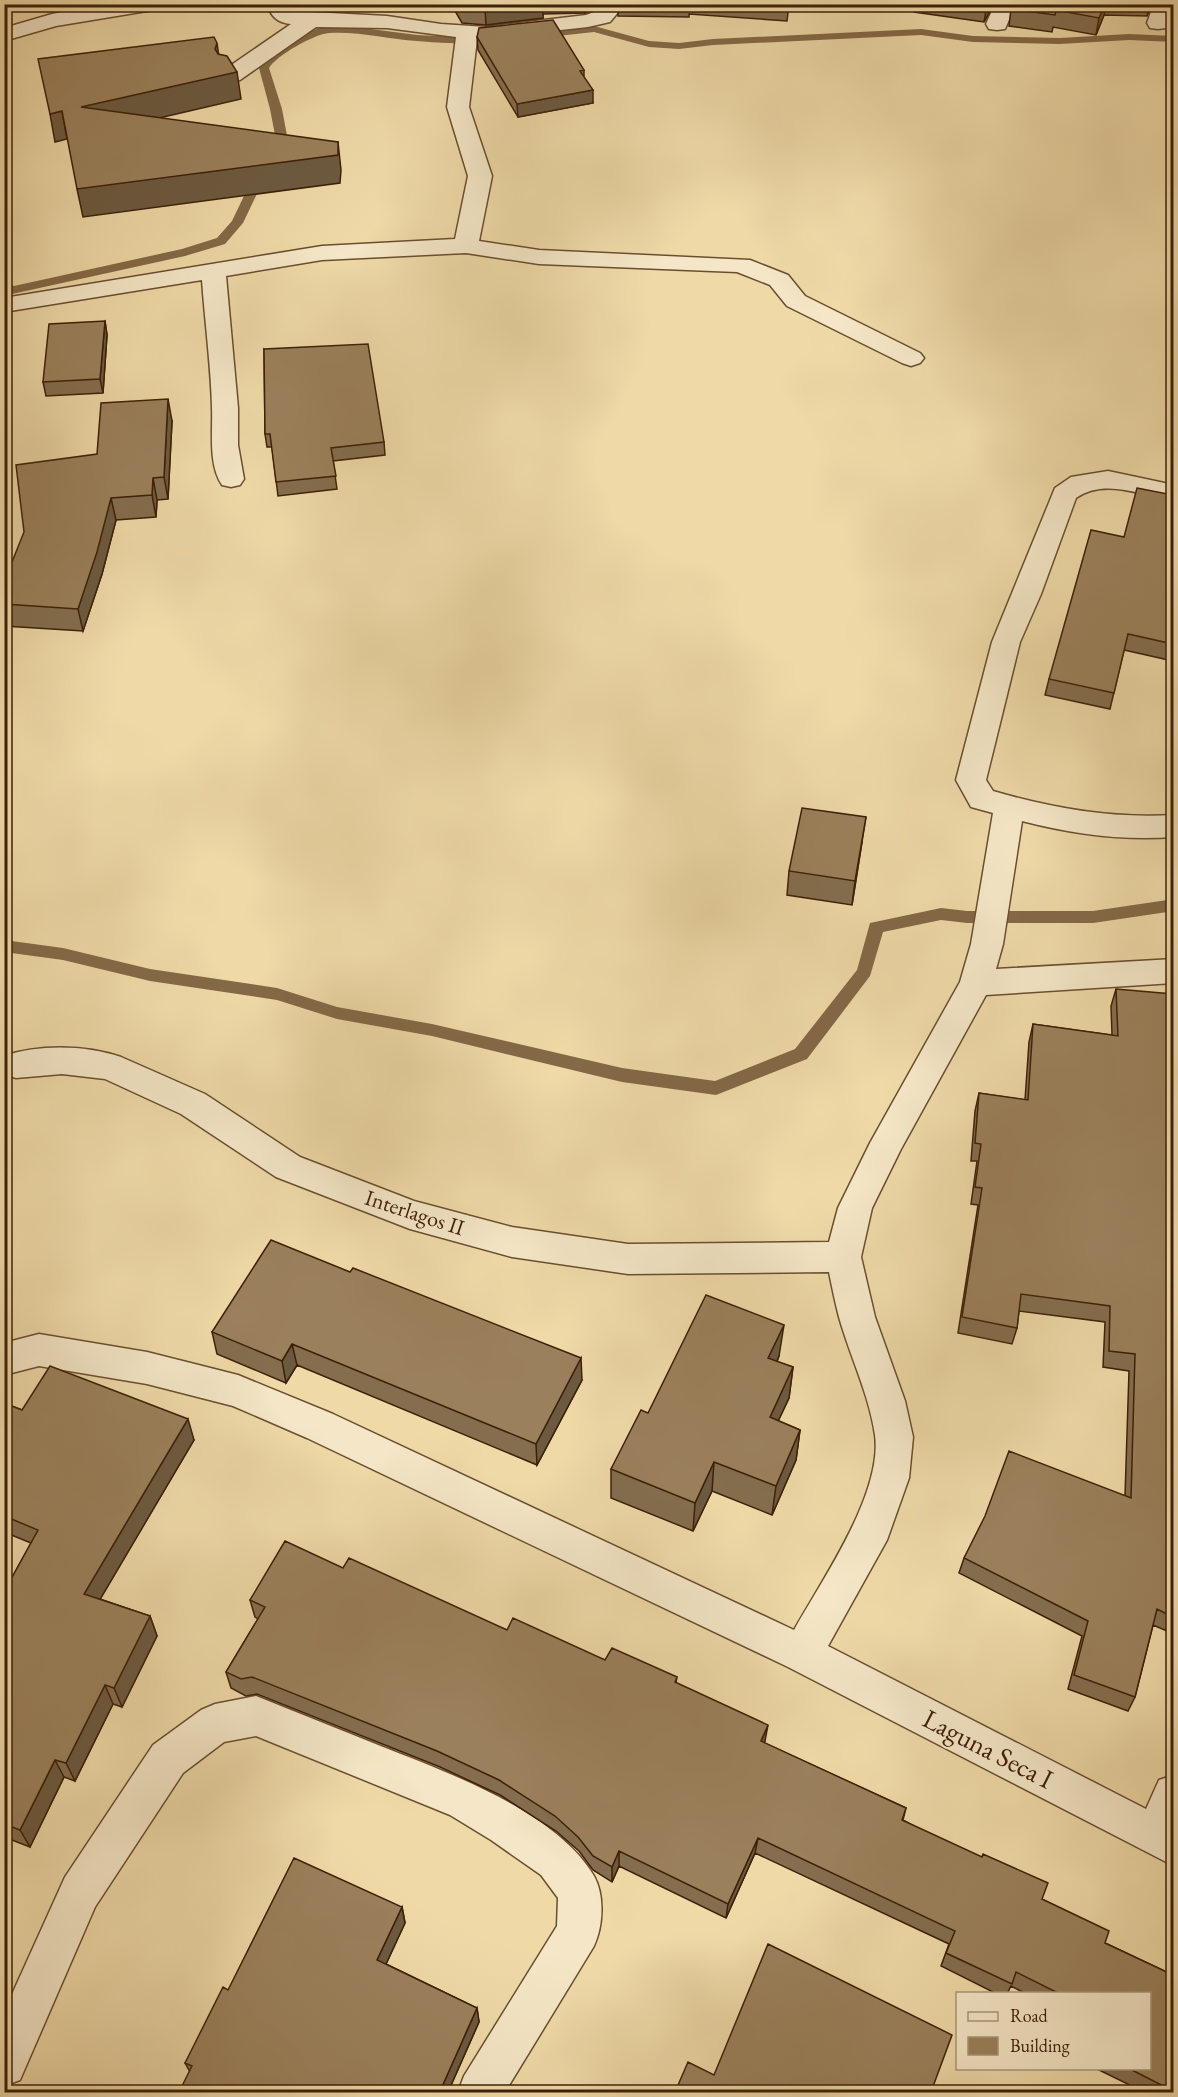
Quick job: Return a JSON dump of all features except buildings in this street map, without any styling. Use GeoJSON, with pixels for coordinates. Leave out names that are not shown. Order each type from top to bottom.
{"type":"FeatureCollection","features":[{"type":"Feature","properties":{"kind":"street"},"geometry":{"type":"LineString","coordinates":[[4,35],[52,20],[153,4]]}},
{"type":"Feature","properties":{"kind":"street"},"geometry":{"type":"LineString","coordinates":[[278,4],[279,10],[286,17],[387,22],[467,39],[486,33],[588,21],[602,17],[609,10],[609,4]]}},
{"type":"Feature","properties":{"kind":"street"},"geometry":{"type":"LineString","coordinates":[[997,24],[1006,4]]}},
{"type":"Feature","properties":{"kind":"street"},"geometry":{"type":"LineString","coordinates":[[232,75],[311,20]]}},
{"type":"Feature","properties":{"kind":"street"},"geometry":{"type":"LineString","coordinates":[[466,246],[480,176],[458,107],[467,39]]}},
{"type":"Feature","properties":{"kind":"street"},"geometry":{"type":"LineString","coordinates":[[4,305],[322,253],[466,246],[539,257],[741,265],[779,280],[796,301],[911,358]]}},
{"type":"Feature","properties":{"kind":"street"},"geometry":{"type":"LineString","coordinates":[[213,271],[225,408],[225,445],[231,478]]}},
{"type":"Feature","properties":{"kind":"street"},"geometry":{"type":"LineString","coordinates":[[1173,494],[1108,479],[1080,483],[1064,494],[1027,594],[1006,642],[971,780],[982,799],[1009,807],[1112,825],[1173,826]]}},
{"type":"Feature","properties":{"kind":"street"},"geometry":{"type":"LineString","coordinates":[[802,1654],[873,1528],[890,1479],[894,1437],[886,1401],[856,1317],[843,1257],[855,1208],[887,1143],[976,983],[987,944],[1009,807]]}},
{"type":"Feature","properties":{"kind":"street"},"geometry":{"type":"LineString","coordinates":[[976,983],[1173,971]]}},
{"type":"Feature","properties":{"kind":"street","name":"Interlagos II"},"geometry":{"type":"LineString","coordinates":[[16,1065],[62,1060],[109,1066],[193,1104],[288,1167],[410,1214],[512,1242],[628,1259],[843,1257]]}},
{"type":"Feature","properties":{"kind":"street","name":"Laguna Seca I"},"geometry":{"type":"LineString","coordinates":[[4,1359],[39,1350],[147,1368],[238,1391],[320,1426],[802,1654],[1165,1840]]}},
{"type":"Feature","properties":{"kind":"street"},"geometry":{"type":"LineString","coordinates":[[4,2064],[80,1892],[168,1760],[215,1724],[256,1716],[464,1800],[506,1825],[556,1860],[579,1891],[579,1931],[480,2092]]}},
{"type":"Feature","properties":{"kind":"street"},"geometry":{"type":"LineString","coordinates":[[1165,1840],[1173,1795]]}},
{"type":"Feature","properties":{"kind":"waterway"},"geometry":{"type":"LineString","coordinates":[[539,35],[594,29],[649,44],[679,46],[713,42],[921,32],[973,39],[1060,41],[1129,37],[1174,39]]}},
{"type":"Feature","properties":{"kind":"waterway"},"geometry":{"type":"LineString","coordinates":[[276,152],[283,146],[276,109],[264,68],[269,59],[299,41],[324,30],[355,30],[417,38],[478,41]]}},
{"type":"Feature","properties":{"kind":"waterway"},"geometry":{"type":"LineString","coordinates":[[4,286],[12,290],[185,252],[221,241],[237,223],[260,175]]}},
{"type":"Feature","properties":{"kind":"waterway"},"geometry":{"type":"LineString","coordinates":[[4,946],[63,954],[150,975],[277,994],[337,1013],[432,1030],[622,1075],[716,1088],[801,1054],[864,972],[876,927],[941,914],[967,917],[1093,917],[1174,905]]}}]}
